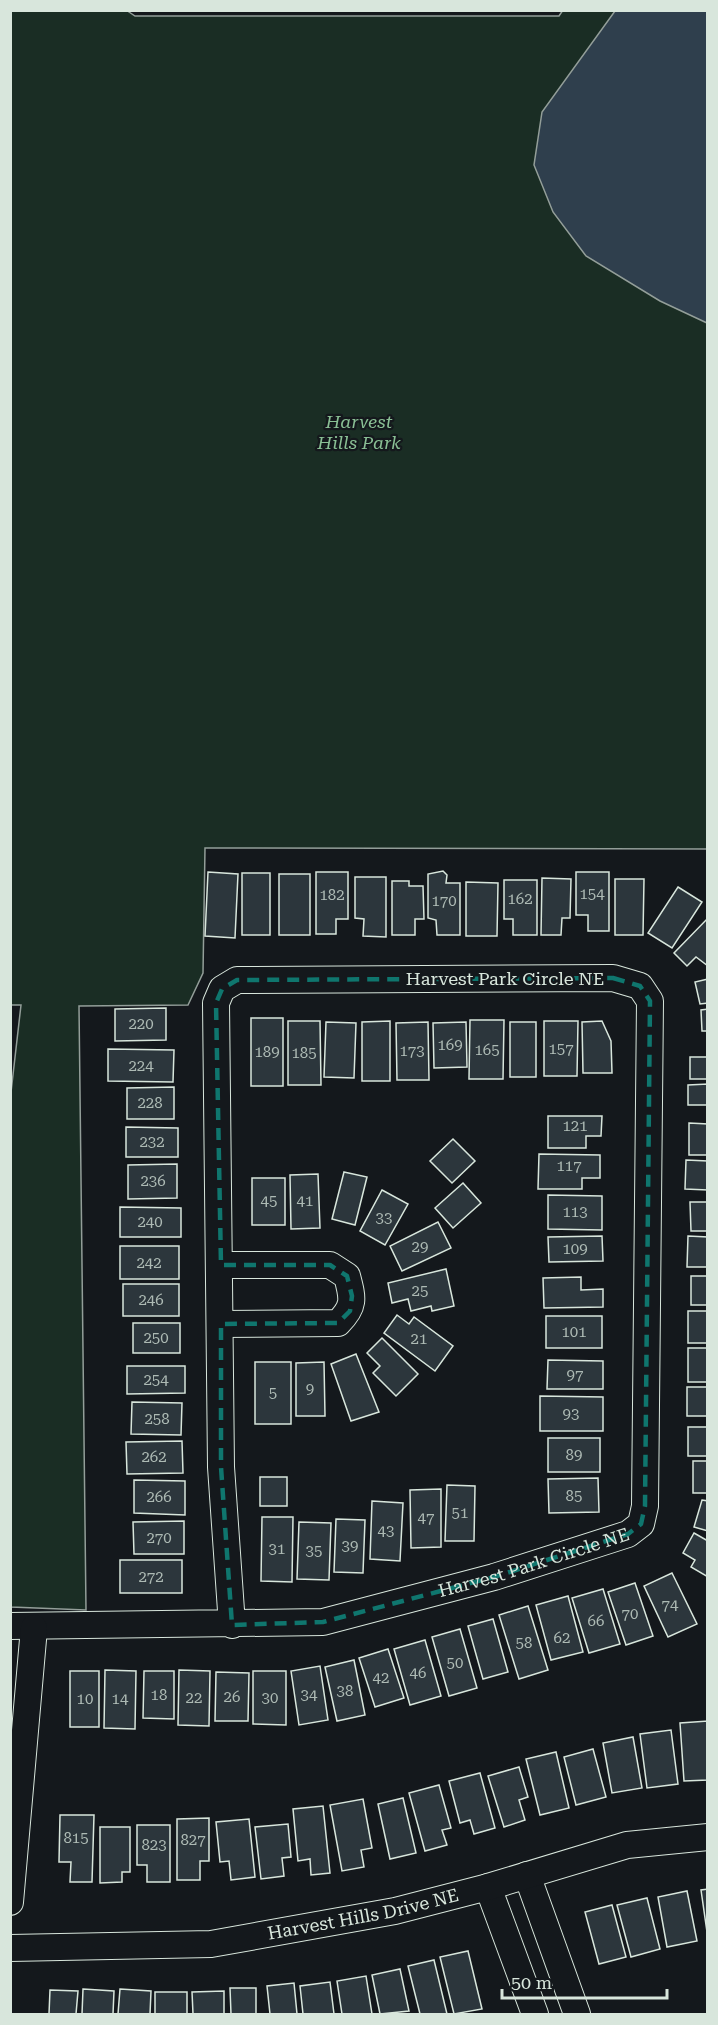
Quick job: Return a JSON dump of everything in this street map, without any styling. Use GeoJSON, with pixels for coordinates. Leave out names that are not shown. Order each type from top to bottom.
{"type":"FeatureCollection","features":[{"type":"Feature","properties":{"kind":"street","name":"Harvest Park Circle NE"},"geometry":{"type":"LineString","coordinates":[[22,1627],[232,1625],[323,1622],[494,1577],[628,1534],[640,1524],[645,1506],[650,1001],[640,986],[613,978],[237,980],[222,989],[216,1003],[221,1265],[221,1467],[232,1625]]}},
{"type":"Feature","properties":{"kind":"street"},"geometry":{"type":"LineString","coordinates":[[221,1265],[330,1265],[347,1276],[352,1296],[350,1311],[338,1323],[221,1324]]}},
{"type":"Feature","properties":{"kind":"street"},"geometry":{"type":"LineString","coordinates":[[10,1902],[22,1627]]}},
{"type":"Feature","properties":{"kind":"street","name":"Harvest Hills Drive NE"},"geometry":{"type":"LineString","coordinates":[[10,1948],[211,1944],[395,1911],[488,1887],[627,1845],[708,1837]]}},
{"type":"Feature","properties":{"kind":"street"},"geometry":{"type":"LineString","coordinates":[[527,1875],[577,2014]]}},
{"type":"Feature","properties":{"kind":"street"},"geometry":{"type":"LineString","coordinates":[[488,1887],[535,2014]]}},
{"type":"Feature","properties":{"kind":"highlighted area"},"geometry":{"type":"Polygon","coordinates":[[[613,978],[640,986],[650,1001],[645,1506],[641,1524],[628,1534],[494,1577],[323,1622],[232,1625],[221,1467],[221,1324],[338,1323],[350,1311],[352,1296],[347,1276],[330,1265],[221,1265],[216,1003],[222,989],[237,980],[613,978]]]}},
{"type":"Feature","properties":{"kind":"green space","name":"Harvest Hills Park"},"geometry":{"type":"Polygon","coordinates":[[[126,10],[135,16],[559,16],[563,10],[707,11],[707,849],[205,848],[203,973],[188,1005],[79,1006],[86,1610],[11,1607],[10,1101],[21,1005],[11,1005],[11,11],[126,10]]]}},
{"type":"Feature","properties":{"kind":"water"},"geometry":{"type":"Polygon","coordinates":[[[615,11],[707,11],[707,323],[660,301],[586,256],[553,212],[534,165],[542,112],[615,11]]]}},
{"type":"Feature","properties":{"kind":"building"},"geometry":{"type":"Polygon","coordinates":[[[443,871],[447,875],[446,883],[460,883],[460,935],[437,935],[436,920],[428,918],[428,874],[443,871]]]}},
{"type":"Feature","properties":{"kind":"building"},"geometry":{"type":"Polygon","coordinates":[[[208,872],[238,874],[235,938],[205,936],[208,872]]]}},
{"type":"Feature","properties":{"kind":"building"},"geometry":{"type":"Polygon","coordinates":[[[316,872],[348,872],[348,919],[336,919],[336,934],[316,934],[316,872]]]}},
{"type":"Feature","properties":{"kind":"building"},"geometry":{"type":"Polygon","coordinates":[[[576,872],[609,872],[609,931],[588,931],[588,915],[576,915],[576,872]]]}},
{"type":"Feature","properties":{"kind":"building"},"geometry":{"type":"Polygon","coordinates":[[[242,873],[270,873],[270,935],[242,935],[242,873]]]}},
{"type":"Feature","properties":{"kind":"building"},"geometry":{"type":"Polygon","coordinates":[[[279,874],[310,874],[310,935],[279,935],[279,874]]]}},
{"type":"Feature","properties":{"kind":"building"},"geometry":{"type":"Polygon","coordinates":[[[355,877],[386,877],[386,937],[363,936],[364,919],[355,918],[355,877]]]}},
{"type":"Feature","properties":{"kind":"building"},"geometry":{"type":"Polygon","coordinates":[[[542,878],[571,879],[570,918],[562,918],[561,935],[541,935],[542,878]]]}},
{"type":"Feature","properties":{"kind":"building"},"geometry":{"type":"Polygon","coordinates":[[[615,879],[644,879],[643,935],[615,935],[615,879]]]}},
{"type":"Feature","properties":{"kind":"building"},"geometry":{"type":"Polygon","coordinates":[[[504,880],[537,880],[537,935],[513,935],[513,919],[504,919],[504,880]]]}},
{"type":"Feature","properties":{"kind":"building"},"geometry":{"type":"Polygon","coordinates":[[[392,881],[409,881],[409,886],[423,886],[424,919],[415,919],[415,935],[392,935],[392,881]]]}},
{"type":"Feature","properties":{"kind":"building"},"geometry":{"type":"Polygon","coordinates":[[[466,882],[498,883],[497,936],[466,936],[466,882]]]}},
{"type":"Feature","properties":{"kind":"building"},"geometry":{"type":"Polygon","coordinates":[[[678,887],[702,902],[672,948],[648,933],[678,887]]]}},
{"type":"Feature","properties":{"kind":"building"},"geometry":{"type":"Polygon","coordinates":[[[708,918],[708,966],[696,957],[687,966],[674,953],[708,918]]]}},
{"type":"Feature","properties":{"kind":"building"},"geometry":{"type":"Polygon","coordinates":[[[708,979],[708,1003],[700,1004],[695,982],[708,979]]]}},
{"type":"Feature","properties":{"kind":"building"},"geometry":{"type":"Polygon","coordinates":[[[166,1008],[166,1040],[115,1041],[115,1009],[166,1008]]]}},
{"type":"Feature","properties":{"kind":"building"},"geometry":{"type":"Polygon","coordinates":[[[708,1009],[708,1031],[702,1031],[701,1010],[708,1009]]]}},
{"type":"Feature","properties":{"kind":"building"},"geometry":{"type":"Polygon","coordinates":[[[251,1018],[283,1018],[283,1086],[251,1086],[251,1018]]]}},
{"type":"Feature","properties":{"kind":"building"},"geometry":{"type":"Polygon","coordinates":[[[470,1020],[504,1020],[503,1079],[469,1079],[470,1020]]]}},
{"type":"Feature","properties":{"kind":"building"},"geometry":{"type":"Polygon","coordinates":[[[288,1021],[320,1021],[321,1085],[288,1085],[288,1021]]]}},
{"type":"Feature","properties":{"kind":"building"},"geometry":{"type":"Polygon","coordinates":[[[390,1021],[390,1081],[362,1081],[362,1022],[390,1021]]]}},
{"type":"Feature","properties":{"kind":"building"},"geometry":{"type":"Polygon","coordinates":[[[544,1021],[578,1021],[577,1076],[544,1076],[544,1021]]]}},
{"type":"Feature","properties":{"kind":"building"},"geometry":{"type":"Polygon","coordinates":[[[602,1021],[611,1041],[612,1073],[583,1073],[582,1022],[602,1021]]]}},
{"type":"Feature","properties":{"kind":"building"},"geometry":{"type":"Polygon","coordinates":[[[326,1022],[356,1023],[354,1078],[324,1077],[326,1022]]]}},
{"type":"Feature","properties":{"kind":"building"},"geometry":{"type":"Polygon","coordinates":[[[428,1022],[429,1080],[397,1080],[396,1023],[428,1022]]]}},
{"type":"Feature","properties":{"kind":"building"},"geometry":{"type":"Polygon","coordinates":[[[466,1022],[467,1067],[434,1068],[433,1023],[466,1022]]]}},
{"type":"Feature","properties":{"kind":"building"},"geometry":{"type":"Polygon","coordinates":[[[510,1022],[536,1022],[536,1077],[510,1077],[510,1022]]]}},
{"type":"Feature","properties":{"kind":"building"},"geometry":{"type":"Polygon","coordinates":[[[108,1049],[174,1050],[173,1082],[108,1081],[108,1049]]]}},
{"type":"Feature","properties":{"kind":"building"},"geometry":{"type":"Polygon","coordinates":[[[690,1057],[708,1057],[708,1079],[690,1079],[690,1057]]]}},
{"type":"Feature","properties":{"kind":"building"},"geometry":{"type":"Polygon","coordinates":[[[708,1084],[708,1105],[688,1105],[688,1085],[708,1084]]]}},
{"type":"Feature","properties":{"kind":"building"},"geometry":{"type":"Polygon","coordinates":[[[174,1087],[174,1119],[127,1119],[127,1088],[174,1087]]]}},
{"type":"Feature","properties":{"kind":"building"},"geometry":{"type":"Polygon","coordinates":[[[548,1116],[602,1116],[601,1136],[586,1136],[586,1148],[548,1148],[548,1116]]]}},
{"type":"Feature","properties":{"kind":"building"},"geometry":{"type":"Polygon","coordinates":[[[689,1123],[708,1124],[708,1155],[689,1155],[689,1123]]]}},
{"type":"Feature","properties":{"kind":"building"},"geometry":{"type":"Polygon","coordinates":[[[126,1127],[178,1128],[178,1157],[126,1157],[126,1127]]]}},
{"type":"Feature","properties":{"kind":"building"},"geometry":{"type":"Polygon","coordinates":[[[453,1139],[475,1161],[452,1183],[430,1161],[453,1139]]]}},
{"type":"Feature","properties":{"kind":"building"},"geometry":{"type":"Polygon","coordinates":[[[539,1154],[600,1155],[600,1178],[582,1178],[582,1189],[538,1189],[539,1154]]]}},
{"type":"Feature","properties":{"kind":"building"},"geometry":{"type":"Polygon","coordinates":[[[686,1160],[708,1161],[708,1190],[685,1189],[686,1160]]]}},
{"type":"Feature","properties":{"kind":"building"},"geometry":{"type":"Polygon","coordinates":[[[177,1164],[177,1198],[128,1199],[128,1165],[177,1164]]]}},
{"type":"Feature","properties":{"kind":"building"},"geometry":{"type":"Polygon","coordinates":[[[344,1172],[367,1177],[355,1225],[332,1219],[344,1172]]]}},
{"type":"Feature","properties":{"kind":"building"},"geometry":{"type":"Polygon","coordinates":[[[318,1174],[320,1228],[291,1229],[290,1175],[318,1174]]]}},
{"type":"Feature","properties":{"kind":"building"},"geometry":{"type":"Polygon","coordinates":[[[252,1178],[285,1178],[285,1225],[252,1225],[252,1178]]]}},
{"type":"Feature","properties":{"kind":"building"},"geometry":{"type":"Polygon","coordinates":[[[463,1183],[481,1203],[453,1228],[435,1208],[463,1183]]]}},
{"type":"Feature","properties":{"kind":"building"},"geometry":{"type":"Polygon","coordinates":[[[382,1190],[408,1204],[385,1245],[360,1231],[382,1190]]]}},
{"type":"Feature","properties":{"kind":"building"},"geometry":{"type":"Polygon","coordinates":[[[548,1195],[602,1196],[602,1230],[548,1229],[548,1195]]]}},
{"type":"Feature","properties":{"kind":"building"},"geometry":{"type":"Polygon","coordinates":[[[690,1202],[708,1202],[708,1231],[691,1231],[690,1202]]]}},
{"type":"Feature","properties":{"kind":"building"},"geometry":{"type":"Polygon","coordinates":[[[120,1207],[181,1208],[181,1237],[120,1237],[120,1207]]]}},
{"type":"Feature","properties":{"kind":"building"},"geometry":{"type":"Polygon","coordinates":[[[438,1222],[451,1248],[402,1271],[390,1246],[438,1222]]]}},
{"type":"Feature","properties":{"kind":"building"},"geometry":{"type":"Polygon","coordinates":[[[602,1236],[603,1261],[549,1262],[548,1237],[602,1236]]]}},
{"type":"Feature","properties":{"kind":"building"},"geometry":{"type":"Polygon","coordinates":[[[688,1236],[708,1237],[708,1267],[687,1267],[688,1236]]]}},
{"type":"Feature","properties":{"kind":"building"},"geometry":{"type":"Polygon","coordinates":[[[120,1246],[179,1246],[179,1279],[120,1279],[120,1246]]]}},
{"type":"Feature","properties":{"kind":"building"},"geometry":{"type":"Polygon","coordinates":[[[446,1269],[454,1306],[432,1311],[431,1306],[411,1311],[408,1299],[392,1303],[388,1283],[446,1269]]]}},
{"type":"Feature","properties":{"kind":"building"},"geometry":{"type":"Polygon","coordinates":[[[691,1276],[708,1276],[708,1305],[691,1305],[691,1276]]]}},
{"type":"Feature","properties":{"kind":"building"},"geometry":{"type":"Polygon","coordinates":[[[581,1277],[581,1290],[603,1289],[603,1307],[544,1308],[543,1278],[581,1277]]]}},
{"type":"Feature","properties":{"kind":"building"},"geometry":{"type":"Polygon","coordinates":[[[123,1284],[179,1284],[179,1316],[123,1316],[123,1284]]]}},
{"type":"Feature","properties":{"kind":"building"},"geometry":{"type":"Polygon","coordinates":[[[688,1311],[708,1311],[708,1343],[688,1343],[688,1311]]]}},
{"type":"Feature","properties":{"kind":"building"},"geometry":{"type":"Polygon","coordinates":[[[397,1315],[409,1324],[414,1317],[453,1346],[435,1371],[384,1333],[397,1315]]]}},
{"type":"Feature","properties":{"kind":"building"},"geometry":{"type":"Polygon","coordinates":[[[546,1316],[602,1316],[602,1348],[546,1348],[546,1316]]]}},
{"type":"Feature","properties":{"kind":"building"},"geometry":{"type":"Polygon","coordinates":[[[133,1323],[180,1323],[180,1353],[133,1353],[133,1323]]]}},
{"type":"Feature","properties":{"kind":"building"},"geometry":{"type":"Polygon","coordinates":[[[382,1338],[418,1374],[396,1396],[373,1373],[380,1366],[367,1353],[382,1338]]]}},
{"type":"Feature","properties":{"kind":"building"},"geometry":{"type":"Polygon","coordinates":[[[688,1348],[708,1348],[708,1382],[688,1382],[688,1348]]]}},
{"type":"Feature","properties":{"kind":"building"},"geometry":{"type":"Polygon","coordinates":[[[356,1354],[379,1412],[351,1421],[331,1364],[356,1354]]]}},
{"type":"Feature","properties":{"kind":"building"},"geometry":{"type":"Polygon","coordinates":[[[548,1360],[603,1361],[603,1389],[547,1389],[548,1360]]]}},
{"type":"Feature","properties":{"kind":"building"},"geometry":{"type":"Polygon","coordinates":[[[255,1362],[291,1362],[291,1424],[255,1424],[255,1362]]]}},
{"type":"Feature","properties":{"kind":"building"},"geometry":{"type":"Polygon","coordinates":[[[324,1362],[325,1416],[296,1416],[296,1363],[324,1362]]]}},
{"type":"Feature","properties":{"kind":"building"},"geometry":{"type":"Polygon","coordinates":[[[127,1366],[185,1366],[185,1393],[127,1394],[127,1366]]]}},
{"type":"Feature","properties":{"kind":"building"},"geometry":{"type":"Polygon","coordinates":[[[687,1387],[708,1387],[708,1416],[687,1416],[687,1387]]]}},
{"type":"Feature","properties":{"kind":"building"},"geometry":{"type":"Polygon","coordinates":[[[540,1396],[603,1397],[603,1431],[540,1431],[540,1396]]]}},
{"type":"Feature","properties":{"kind":"building"},"geometry":{"type":"Polygon","coordinates":[[[132,1402],[182,1403],[181,1435],[131,1434],[132,1402]]]}},
{"type":"Feature","properties":{"kind":"building"},"geometry":{"type":"Polygon","coordinates":[[[688,1427],[708,1427],[708,1456],[688,1456],[688,1427]]]}},
{"type":"Feature","properties":{"kind":"building"},"geometry":{"type":"Polygon","coordinates":[[[548,1438],[600,1438],[600,1472],[548,1472],[548,1438]]]}},
{"type":"Feature","properties":{"kind":"building"},"geometry":{"type":"Polygon","coordinates":[[[182,1441],[183,1473],[127,1474],[126,1442],[182,1441]]]}},
{"type":"Feature","properties":{"kind":"building"},"geometry":{"type":"Polygon","coordinates":[[[693,1461],[708,1461],[708,1493],[693,1493],[693,1461]]]}},
{"type":"Feature","properties":{"kind":"building"},"geometry":{"type":"Polygon","coordinates":[[[260,1477],[287,1477],[287,1506],[260,1506],[260,1477]]]}},
{"type":"Feature","properties":{"kind":"building"},"geometry":{"type":"Polygon","coordinates":[[[598,1478],[599,1512],[549,1513],[548,1479],[598,1478]]]}},
{"type":"Feature","properties":{"kind":"building"},"geometry":{"type":"Polygon","coordinates":[[[134,1480],[185,1481],[185,1515],[134,1513],[134,1480]]]}},
{"type":"Feature","properties":{"kind":"building"},"geometry":{"type":"Polygon","coordinates":[[[447,1485],[475,1486],[474,1541],[445,1541],[447,1485]]]}},
{"type":"Feature","properties":{"kind":"building"},"geometry":{"type":"Polygon","coordinates":[[[441,1489],[441,1547],[411,1548],[410,1490],[441,1489]]]}},
{"type":"Feature","properties":{"kind":"building"},"geometry":{"type":"Polygon","coordinates":[[[702,1500],[708,1501],[708,1531],[694,1527],[702,1500]]]}},
{"type":"Feature","properties":{"kind":"building"},"geometry":{"type":"Polygon","coordinates":[[[372,1501],[403,1503],[400,1561],[370,1559],[372,1501]]]}},
{"type":"Feature","properties":{"kind":"building"},"geometry":{"type":"Polygon","coordinates":[[[262,1517],[293,1517],[292,1582],[261,1581],[262,1517]]]}},
{"type":"Feature","properties":{"kind":"building"},"geometry":{"type":"Polygon","coordinates":[[[336,1519],[365,1520],[363,1573],[334,1572],[336,1519]]]}},
{"type":"Feature","properties":{"kind":"building"},"geometry":{"type":"Polygon","coordinates":[[[184,1521],[184,1554],[134,1554],[133,1522],[184,1521]]]}},
{"type":"Feature","properties":{"kind":"building"},"geometry":{"type":"Polygon","coordinates":[[[299,1522],[331,1523],[329,1580],[297,1579],[299,1522]]]}},
{"type":"Feature","properties":{"kind":"building"},"geometry":{"type":"Polygon","coordinates":[[[694,1533],[708,1541],[708,1577],[691,1567],[695,1560],[683,1553],[694,1533]]]}},
{"type":"Feature","properties":{"kind":"building"},"geometry":{"type":"Polygon","coordinates":[[[120,1560],[182,1560],[182,1593],[120,1593],[120,1560]]]}},
{"type":"Feature","properties":{"kind":"building"},"geometry":{"type":"Polygon","coordinates":[[[672,1573],[697,1624],[668,1637],[644,1586],[672,1573]]]}},
{"type":"Feature","properties":{"kind":"building"},"geometry":{"type":"Polygon","coordinates":[[[635,1583],[653,1636],[626,1645],[608,1592],[635,1583]]]}},
{"type":"Feature","properties":{"kind":"building"},"geometry":{"type":"Polygon","coordinates":[[[603,1589],[620,1644],[589,1653],[572,1598],[603,1589]]]}},
{"type":"Feature","properties":{"kind":"building"},"geometry":{"type":"Polygon","coordinates":[[[568,1596],[583,1652],[551,1660],[536,1605],[568,1596]]]}},
{"type":"Feature","properties":{"kind":"building"},"geometry":{"type":"Polygon","coordinates":[[[528,1606],[548,1670],[519,1679],[499,1615],[528,1606]]]}},
{"type":"Feature","properties":{"kind":"building"},"geometry":{"type":"Polygon","coordinates":[[[493,1619],[508,1672],[483,1679],[468,1626],[493,1619]]]}},
{"type":"Feature","properties":{"kind":"building"},"geometry":{"type":"Polygon","coordinates":[[[460,1629],[477,1688],[449,1696],[432,1637],[460,1629]]]}},
{"type":"Feature","properties":{"kind":"building"},"geometry":{"type":"Polygon","coordinates":[[[425,1640],[441,1696],[410,1705],[394,1649],[425,1640]]]}},
{"type":"Feature","properties":{"kind":"building"},"geometry":{"type":"Polygon","coordinates":[[[388,1649],[404,1698],[375,1707],[359,1658],[388,1649]]]}},
{"type":"Feature","properties":{"kind":"building"},"geometry":{"type":"Polygon","coordinates":[[[354,1660],[365,1715],[337,1721],[325,1667],[354,1660]]]}},
{"type":"Feature","properties":{"kind":"building"},"geometry":{"type":"Polygon","coordinates":[[[320,1666],[328,1720],[299,1725],[291,1671],[320,1666]]]}},
{"type":"Feature","properties":{"kind":"building"},"geometry":{"type":"Polygon","coordinates":[[[105,1670],[136,1671],[135,1729],[104,1728],[105,1670]]]}},
{"type":"Feature","properties":{"kind":"building"},"geometry":{"type":"Polygon","coordinates":[[[179,1670],[210,1671],[209,1726],[178,1725],[179,1670]]]}},
{"type":"Feature","properties":{"kind":"building"},"geometry":{"type":"Polygon","coordinates":[[[70,1671],[99,1671],[99,1727],[70,1727],[70,1671]]]}},
{"type":"Feature","properties":{"kind":"building"},"geometry":{"type":"Polygon","coordinates":[[[144,1671],[174,1671],[174,1719],[143,1718],[144,1671]]]}},
{"type":"Feature","properties":{"kind":"building"},"geometry":{"type":"Polygon","coordinates":[[[253,1671],[286,1671],[286,1725],[253,1724],[253,1671]]]}},
{"type":"Feature","properties":{"kind":"building"},"geometry":{"type":"Polygon","coordinates":[[[216,1672],[249,1673],[248,1721],[215,1721],[216,1672]]]}},
{"type":"Feature","properties":{"kind":"building"},"geometry":{"type":"Polygon","coordinates":[[[708,1721],[708,1780],[684,1781],[680,1723],[708,1721]]]}},
{"type":"Feature","properties":{"kind":"building"},"geometry":{"type":"Polygon","coordinates":[[[671,1730],[678,1784],[647,1788],[640,1734],[671,1730]]]}},
{"type":"Feature","properties":{"kind":"building"},"geometry":{"type":"Polygon","coordinates":[[[633,1737],[642,1788],[612,1793],[603,1743],[633,1737]]]}},
{"type":"Feature","properties":{"kind":"building"},"geometry":{"type":"Polygon","coordinates":[[[593,1749],[606,1797],[576,1805],[564,1757],[593,1749]]]}},
{"type":"Feature","properties":{"kind":"building"},"geometry":{"type":"Polygon","coordinates":[[[556,1752],[569,1808],[540,1815],[526,1759],[556,1752]]]}},
{"type":"Feature","properties":{"kind":"building"},"geometry":{"type":"Polygon","coordinates":[[[519,1767],[528,1797],[519,1800],[525,1820],[504,1827],[488,1776],[519,1767]]]}},
{"type":"Feature","properties":{"kind":"building"},"geometry":{"type":"Polygon","coordinates":[[[480,1773],[495,1828],[474,1834],[470,1820],[460,1823],[449,1781],[480,1773]]]}},
{"type":"Feature","properties":{"kind":"building"},"geometry":{"type":"Polygon","coordinates":[[[439,1785],[451,1828],[442,1830],[447,1845],[425,1851],[409,1793],[439,1785]]]}},
{"type":"Feature","properties":{"kind":"building"},"geometry":{"type":"Polygon","coordinates":[[[403,1798],[416,1853],[390,1859],[378,1804],[403,1798]]]}},
{"type":"Feature","properties":{"kind":"building"},"geometry":{"type":"Polygon","coordinates":[[[363,1799],[372,1848],[361,1850],[364,1867],[342,1871],[330,1805],[363,1799]]]}},
{"type":"Feature","properties":{"kind":"building"},"geometry":{"type":"Polygon","coordinates":[[[323,1806],[330,1873],[311,1875],[310,1859],[298,1861],[293,1809],[323,1806]]]}},
{"type":"Feature","properties":{"kind":"building"},"geometry":{"type":"Polygon","coordinates":[[[60,1815],[94,1815],[92,1882],[70,1882],[71,1862],[59,1862],[60,1815]]]}},
{"type":"Feature","properties":{"kind":"building"},"geometry":{"type":"Polygon","coordinates":[[[209,1818],[209,1861],[200,1861],[200,1880],[177,1880],[177,1819],[209,1818]]]}},
{"type":"Feature","properties":{"kind":"building"},"geometry":{"type":"Polygon","coordinates":[[[249,1819],[255,1877],[231,1880],[229,1861],[220,1862],[216,1822],[249,1819]]]}},
{"type":"Feature","properties":{"kind":"building"},"geometry":{"type":"Polygon","coordinates":[[[288,1824],[291,1857],[282,1858],[284,1876],[261,1879],[255,1827],[288,1824]]]}},
{"type":"Feature","properties":{"kind":"building"},"geometry":{"type":"Polygon","coordinates":[[[137,1825],[170,1825],[170,1882],[147,1882],[147,1865],[137,1865],[137,1825]]]}},
{"type":"Feature","properties":{"kind":"building"},"geometry":{"type":"Polygon","coordinates":[[[100,1827],[130,1827],[130,1872],[122,1872],[122,1882],[100,1883],[100,1827]]]}},
{"type":"Feature","properties":{"kind":"building"},"geometry":{"type":"Polygon","coordinates":[[[708,1889],[708,1939],[701,1890],[708,1889]]]}},
{"type":"Feature","properties":{"kind":"building"},"geometry":{"type":"Polygon","coordinates":[[[687,1891],[697,1941],[667,1947],[658,1897],[687,1891]]]}},
{"type":"Feature","properties":{"kind":"building"},"geometry":{"type":"Polygon","coordinates":[[[647,1898],[660,1949],[631,1957],[617,1905],[647,1898]]]}},
{"type":"Feature","properties":{"kind":"building"},"geometry":{"type":"Polygon","coordinates":[[[612,1905],[626,1957],[599,1964],[585,1912],[612,1905]]]}},
{"type":"Feature","properties":{"kind":"building"},"geometry":{"type":"Polygon","coordinates":[[[468,1951],[482,2009],[454,2014],[440,1957],[468,1951]]]}},
{"type":"Feature","properties":{"kind":"building"},"geometry":{"type":"Polygon","coordinates":[[[434,1960],[447,2014],[420,2014],[408,1966],[434,1960]]]}},
{"type":"Feature","properties":{"kind":"building"},"geometry":{"type":"Polygon","coordinates":[[[400,1969],[409,2011],[380,2014],[372,1975],[400,1969]]]}},
{"type":"Feature","properties":{"kind":"building"},"geometry":{"type":"Polygon","coordinates":[[[366,1976],[372,2014],[342,2014],[337,1981],[366,1976]]]}},
{"type":"Feature","properties":{"kind":"building"},"geometry":{"type":"Polygon","coordinates":[[[330,1982],[334,2014],[303,2014],[300,1986],[330,1982]]]}},
{"type":"Feature","properties":{"kind":"building"},"geometry":{"type":"Polygon","coordinates":[[[294,1983],[297,2014],[270,2014],[267,1986],[294,1983]]]}},
{"type":"Feature","properties":{"kind":"building"},"geometry":{"type":"Polygon","coordinates":[[[230,1988],[256,1988],[256,2014],[231,2014],[230,1988]]]}},
{"type":"Feature","properties":{"kind":"building"},"geometry":{"type":"Polygon","coordinates":[[[83,1989],[114,1991],[113,2014],[82,2014],[83,1989]]]}},
{"type":"Feature","properties":{"kind":"building"},"geometry":{"type":"Polygon","coordinates":[[[120,1989],[151,1991],[150,2014],[118,2014],[120,1989]]]}},
{"type":"Feature","properties":{"kind":"building"},"geometry":{"type":"Polygon","coordinates":[[[50,1990],[78,1991],[76,2014],[49,2014],[50,1990]]]}},
{"type":"Feature","properties":{"kind":"building"},"geometry":{"type":"Polygon","coordinates":[[[224,1991],[224,2014],[193,2014],[192,1992],[224,1991]]]}},
{"type":"Feature","properties":{"kind":"building"},"geometry":{"type":"Polygon","coordinates":[[[155,1992],[187,1992],[187,2014],[155,2014],[155,1992]]]}}]}
